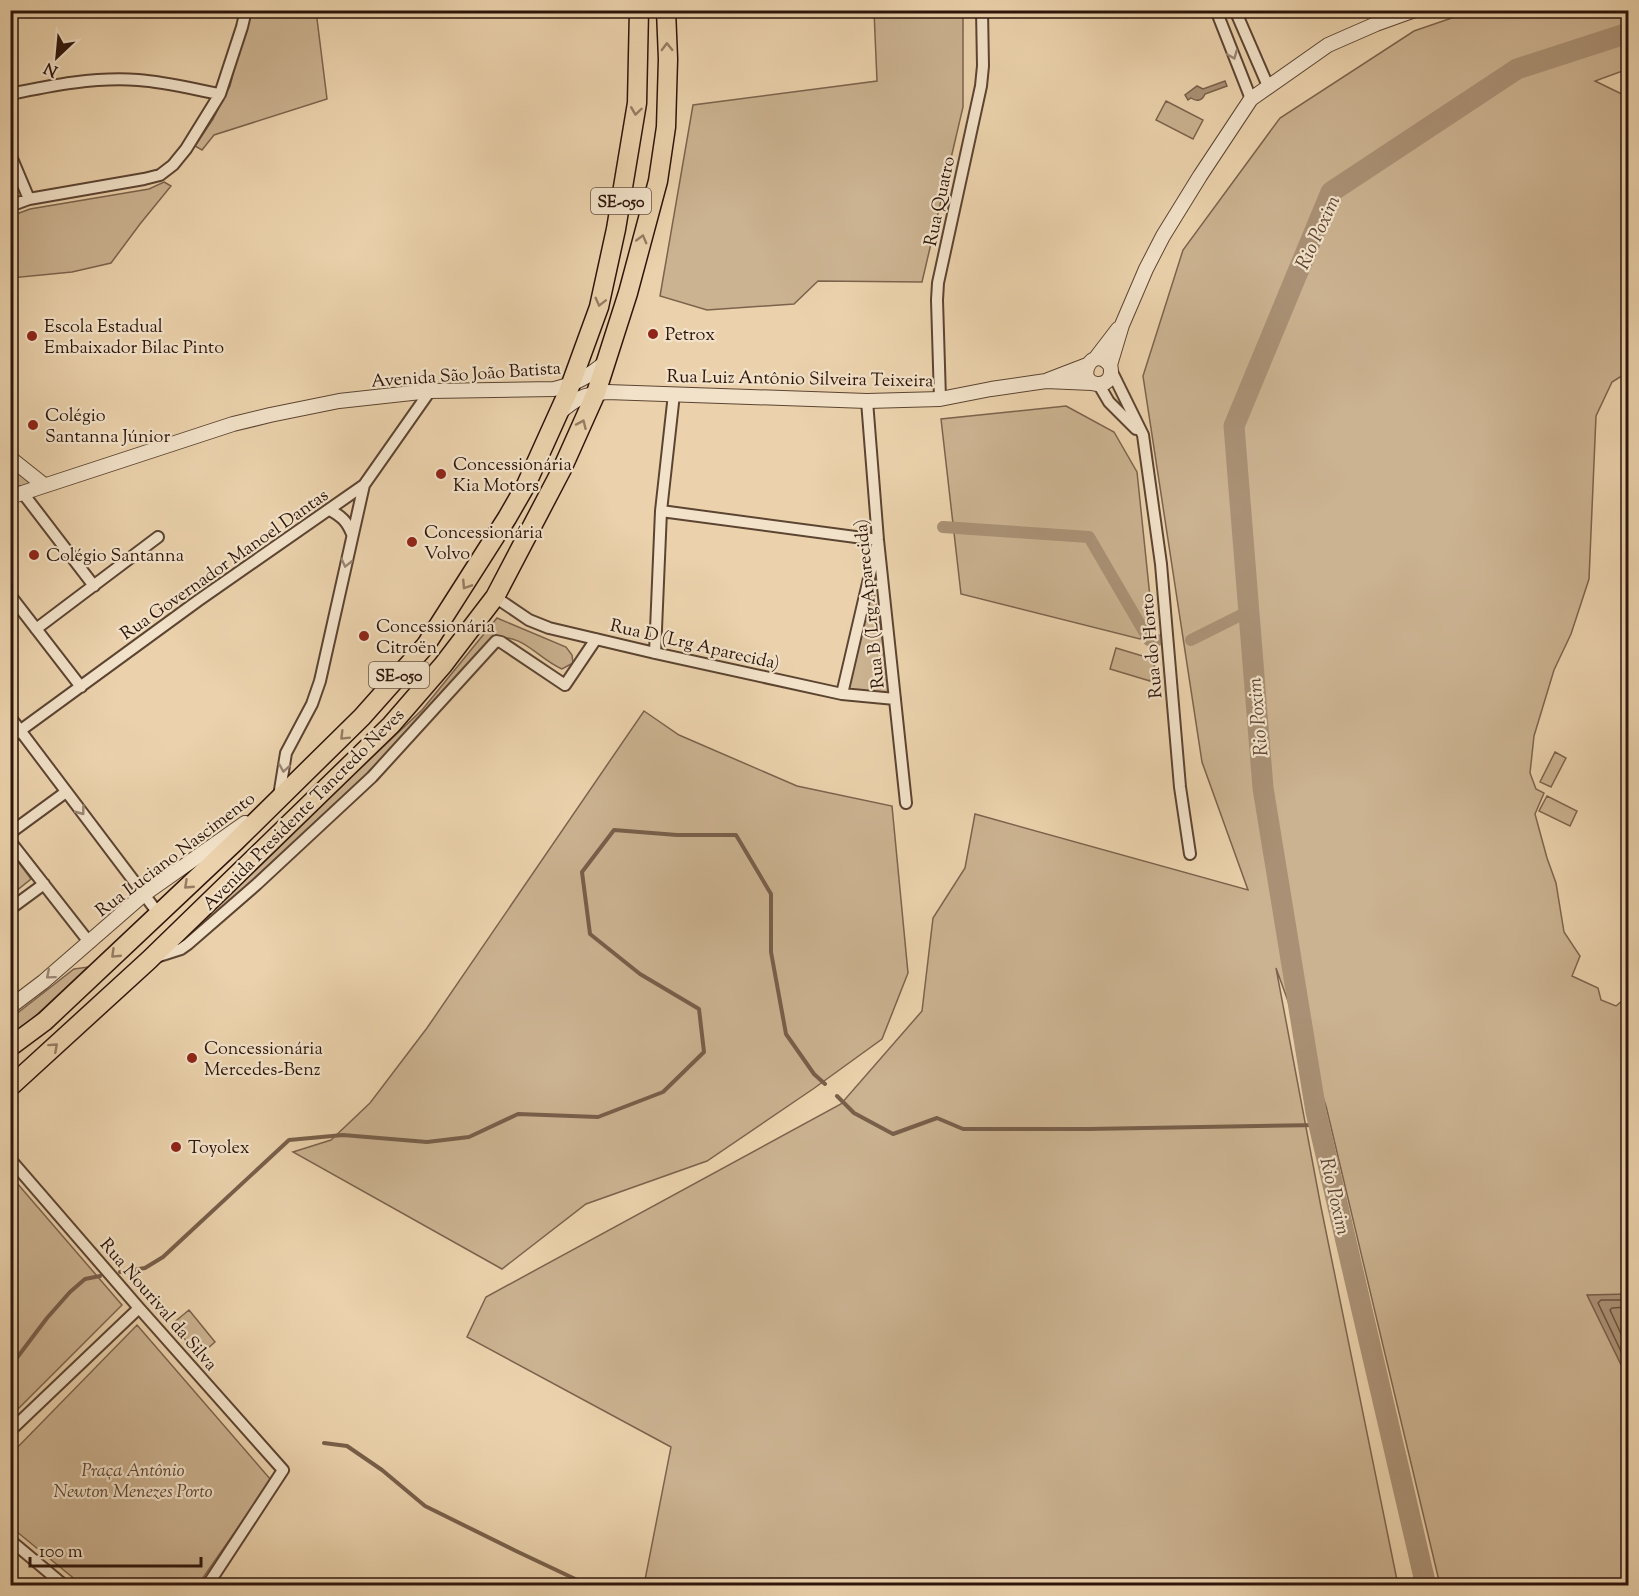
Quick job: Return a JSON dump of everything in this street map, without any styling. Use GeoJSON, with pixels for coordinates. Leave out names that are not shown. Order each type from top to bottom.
{"type":"FeatureCollection","features":[{"type":"Feature","properties":{"kind":"main road","name":"Avenida Presidente Tancredo Neves"},"geometry":{"type":"LineString","coordinates":[[10,1047],[45,1020],[279,799],[362,717],[426,645],[522,493],[571,385],[599,307],[616,229],[637,103],[639,10]]}},
{"type":"Feature","properties":{"kind":"main road","name":"Avenida Presidente Tancredo Neves"},"geometry":{"type":"LineString","coordinates":[[10,1087],[149,960],[391,725],[443,665],[495,597],[562,469],[596,393],[628,293],[658,181],[666,127],[668,59],[666,10]]}},
{"type":"Feature","properties":{"kind":"street"},"geometry":{"type":"LineString","coordinates":[[10,206],[29,199],[160,175],[173,165],[186,149],[220,94],[246,10]]}},
{"type":"Feature","properties":{"kind":"street","name":"Rua Quatro"},"geometry":{"type":"LineString","coordinates":[[940,399],[937,292],[981,86],[983,66],[981,10]]}},
{"type":"Feature","properties":{"kind":"street"},"geometry":{"type":"LineString","coordinates":[[1216,10],[1251,99]]}},
{"type":"Feature","properties":{"kind":"street"},"geometry":{"type":"LineString","coordinates":[[1234,10],[1268,86]]}},
{"type":"Feature","properties":{"kind":"street"},"geometry":{"type":"LineString","coordinates":[[1046,381],[1095,384],[1106,383],[1110,378],[1122,325],[1146,269],[1163,236],[1200,176],[1251,99],[1328,45],[1414,10]]}},
{"type":"Feature","properties":{"kind":"street"},"geometry":{"type":"LineString","coordinates":[[10,94],[64,83],[125,79],[158,82],[220,94]]}},
{"type":"Feature","properties":{"kind":"street"},"geometry":{"type":"LineString","coordinates":[[10,154],[29,199]]}},
{"type":"Feature","properties":{"kind":"street"},"geometry":{"type":"LineString","coordinates":[[1122,325],[1091,362],[1086,371],[1087,378],[1143,435]]}},
{"type":"Feature","properties":{"kind":"street"},"geometry":{"type":"LineString","coordinates":[[1046,381],[1101,358],[1111,368]]}},
{"type":"Feature","properties":{"kind":"street","name":"Avenida São João Batista"},"geometry":{"type":"LineString","coordinates":[[16,494],[252,418],[339,401],[430,392],[554,388],[582,380],[606,362]]}},
{"type":"Feature","properties":{"kind":"street","name":"Rua do Horto"},"geometry":{"type":"LineString","coordinates":[[1111,368],[1143,435],[1161,564],[1180,787],[1190,855]]}},
{"type":"Feature","properties":{"kind":"street","name":"Rua Luiz Antônio Silveira Teixeira"},"geometry":{"type":"LineString","coordinates":[[558,414],[589,393],[625,392],[867,401],[940,399],[1046,381]]}},
{"type":"Feature","properties":{"kind":"street","name":"Rua Governador Manoel Dantas"},"geometry":{"type":"LineString","coordinates":[[10,738],[199,600],[363,485],[430,392]]}},
{"type":"Feature","properties":{"kind":"street"},"geometry":{"type":"LineString","coordinates":[[655,653],[661,511],[674,394]]}},
{"type":"Feature","properties":{"kind":"street","name":"Rua B (Lrg Aparecida)"},"geometry":{"type":"LineString","coordinates":[[867,401],[878,540],[906,803]]}},
{"type":"Feature","properties":{"kind":"street"},"geometry":{"type":"LineString","coordinates":[[10,458],[44,485]]}},
{"type":"Feature","properties":{"kind":"street"},"geometry":{"type":"LineString","coordinates":[[279,799],[286,753],[312,704],[320,681],[363,485]]}},
{"type":"Feature","properties":{"kind":"street"},"geometry":{"type":"LineString","coordinates":[[16,494],[94,586]]}},
{"type":"Feature","properties":{"kind":"street"},"geometry":{"type":"LineString","coordinates":[[330,510],[344,519],[352,534]]}},
{"type":"Feature","properties":{"kind":"street"},"geometry":{"type":"LineString","coordinates":[[661,511],[878,540],[842,694]]}},
{"type":"Feature","properties":{"kind":"street"},"geometry":{"type":"LineString","coordinates":[[36,629],[158,537]]}},
{"type":"Feature","properties":{"kind":"street"},"geometry":{"type":"LineString","coordinates":[[10,595],[81,687]]}},
{"type":"Feature","properties":{"kind":"street","name":"Rua D (Lrg Aparecida)"},"geometry":{"type":"LineString","coordinates":[[495,597],[539,625],[842,694],[895,699]]}},
{"type":"Feature","properties":{"kind":"street"},"geometry":{"type":"LineString","coordinates":[[149,960],[181,949],[257,884],[372,777],[496,641],[501,642],[565,686],[596,639]]}},
{"type":"Feature","properties":{"kind":"street"},"geometry":{"type":"LineString","coordinates":[[10,717],[158,914]]}},
{"type":"Feature","properties":{"kind":"street"},"geometry":{"type":"LineString","coordinates":[[10,833],[66,792]]}},
{"type":"Feature","properties":{"kind":"street","name":"Rua Luciano Nascimento"},"geometry":{"type":"LineString","coordinates":[[10,1007],[143,895],[279,799]]}},
{"type":"Feature","properties":{"kind":"street"},"geometry":{"type":"LineString","coordinates":[[10,841],[89,942]]}},
{"type":"Feature","properties":{"kind":"street"},"geometry":{"type":"LineString","coordinates":[[10,909],[44,884]]}},
{"type":"Feature","properties":{"kind":"street","name":"Rua Nourival da Silva"},"geometry":{"type":"LineString","coordinates":[[10,1159],[283,1470],[207,1586]]}},
{"type":"Feature","properties":{"kind":"street"},"geometry":{"type":"LineString","coordinates":[[10,1431],[139,1308]]}},
{"type":"Feature","properties":{"kind":"street"},"geometry":{"type":"LineString","coordinates":[[10,1540],[65,1586]]}},
{"type":"Feature","properties":{"kind":"green space"},"geometry":{"type":"Polygon","coordinates":[[[249,11],[316,11],[327,99],[214,135],[202,150],[195,146],[213,119],[230,86],[249,11]]]}},
{"type":"Feature","properties":{"kind":"green space"},"geometry":{"type":"Polygon","coordinates":[[[874,11],[963,11],[963,107],[922,282],[818,281],[794,304],[707,310],[660,296],[693,105],[877,81],[874,11]]]}},
{"type":"Feature","properties":{"kind":"green space"},"geometry":{"type":"Polygon","coordinates":[[[1472,11],[1628,11],[1628,69],[1595,81],[1628,97],[1628,372],[1612,382],[1596,416],[1589,579],[1571,634],[1554,670],[1534,736],[1530,773],[1536,789],[1544,793],[1535,814],[1556,883],[1564,932],[1580,956],[1572,976],[1598,988],[1601,1000],[1616,1006],[1623,1000],[1628,1002],[1628,1585],[1440,1585],[1326,1106],[1276,968],[1321,1207],[1398,1585],[644,1585],[671,1447],[467,1337],[486,1297],[841,1104],[922,1011],[933,918],[965,868],[975,814],[1248,890],[1202,762],[1143,376],[1183,250],[1280,118],[1414,31],[1472,11]]]}},
{"type":"Feature","properties":{"kind":"green space"},"geometry":{"type":"Polygon","coordinates":[[[1166,101],[1203,120],[1193,139],[1156,120],[1166,101]]]}},
{"type":"Feature","properties":{"kind":"green space"},"geometry":{"type":"Polygon","coordinates":[[[164,182],[171,186],[111,263],[72,272],[11,278],[11,216],[30,209],[149,189],[164,182]]]}},
{"type":"Feature","properties":{"kind":"green space"},"geometry":{"type":"Polygon","coordinates":[[[1066,406],[1114,432],[1137,472],[1153,626],[1140,639],[961,594],[941,419],[1066,406]]]}},
{"type":"Feature","properties":{"kind":"green space"},"geometry":{"type":"Polygon","coordinates":[[[11,466],[33,484],[11,491],[11,466]]]}},
{"type":"Feature","properties":{"kind":"green space"},"geometry":{"type":"Polygon","coordinates":[[[872,581],[892,694],[848,690],[872,581]]]}},
{"type":"Feature","properties":{"kind":"green space"},"geometry":{"type":"Polygon","coordinates":[[[497,618],[566,647],[572,655],[573,663],[562,669],[513,639],[493,638],[425,719],[184,945],[180,939],[422,710],[497,618]]]}},
{"type":"Feature","properties":{"kind":"green space"},"geometry":{"type":"Polygon","coordinates":[[[1116,648],[1156,660],[1150,681],[1110,669],[1116,648]]]}},
{"type":"Feature","properties":{"kind":"green space"},"geometry":{"type":"Polygon","coordinates":[[[644,711],[679,735],[797,786],[892,806],[908,973],[882,1039],[707,1161],[586,1204],[502,1269],[293,1152],[331,1140],[370,1103],[427,1028],[644,711]]]}},
{"type":"Feature","properties":{"kind":"green space"},"geometry":{"type":"Polygon","coordinates":[[[1555,752],[1566,758],[1551,787],[1540,782],[1555,752]]]}},
{"type":"Feature","properties":{"kind":"green space"},"geometry":{"type":"Polygon","coordinates":[[[1547,796],[1577,811],[1570,826],[1539,811],[1547,796]]]}},
{"type":"Feature","properties":{"kind":"green space"},"geometry":{"type":"Polygon","coordinates":[[[11,852],[31,879],[10,895],[11,852]]]}},
{"type":"Feature","properties":{"kind":"green space"},"geometry":{"type":"Polygon","coordinates":[[[88,967],[11,1039],[11,1018],[74,969],[88,967]]]}},
{"type":"Feature","properties":{"kind":"green space"},"geometry":{"type":"Polygon","coordinates":[[[10,1175],[122,1305],[11,1416],[10,1416],[10,1175]]]}},
{"type":"Feature","properties":{"kind":"green space"},"geometry":{"type":"Polygon","coordinates":[[[189,1310],[215,1342],[199,1356],[172,1324],[189,1310]]]}},
{"type":"Feature","properties":{"kind":"green space","name":"Praça Antônio Newton Menezes Porto"},"geometry":{"type":"Polygon","coordinates":[[[137,1325],[271,1480],[198,1585],[82,1585],[11,1527],[10,1455],[137,1325]]]}},
{"type":"Feature","properties":{"kind":"water"},"geometry":{"type":"Polygon","coordinates":[[[1225,81],[1227,86],[1205,94],[1199,100],[1191,98],[1188,100],[1185,95],[1197,86],[1203,89],[1225,81]]]}},
{"type":"Feature","properties":{"kind":"water"},"geometry":{"type":"Polygon","coordinates":[[[1628,1294],[1628,1379],[1587,1295],[1628,1294]]]}},
{"type":"Feature","properties":{"kind":"waterway","name":"Rio Poxim"},"geometry":{"type":"LineString","coordinates":[[1426,1586],[1316,1112],[1263,788],[1234,426],[1331,192],[1517,69],[1628,33]]}},
{"type":"Feature","properties":{"kind":"waterway"},"geometry":{"type":"LineString","coordinates":[[943,527],[1089,537],[1149,640],[1158,640]]}},
{"type":"Feature","properties":{"kind":"waterway"},"geometry":{"type":"LineString","coordinates":[[1191,640],[1249,611]]}},
{"type":"Feature","properties":{"kind":"waterway"},"geometry":{"type":"LineString","coordinates":[[120,1272],[145,1268],[163,1257],[289,1140],[343,1135],[427,1142],[469,1137],[518,1114],[598,1117],[663,1092],[704,1052],[699,1009],[640,974],[590,934],[582,872],[614,830],[677,835],[736,835],[771,894],[771,952],[786,1034],[814,1074],[825,1084]]}},
{"type":"Feature","properties":{"kind":"waterway"},"geometry":{"type":"LineString","coordinates":[[837,1096],[854,1113],[893,1134],[937,1118],[963,1129],[1319,1125]]}},
{"type":"Feature","properties":{"kind":"waterway"},"geometry":{"type":"LineString","coordinates":[[10,1367],[70,1292],[85,1279],[100,1276]]}},
{"type":"Feature","properties":{"kind":"waterway"},"geometry":{"type":"LineString","coordinates":[[324,1443],[347,1446],[382,1470],[425,1506],[590,1586]]}},
{"type":"Feature","properties":{"kind":"place","name":"Petrox"},"geometry":{"type":"Point","coordinates":[653,334]}},
{"type":"Feature","properties":{"kind":"place","name":"Escola Estadual Embaixador Bilac Pinto"},"geometry":{"type":"Point","coordinates":[32,336]}},
{"type":"Feature","properties":{"kind":"place","name":"Colégio Santanna Júnior"},"geometry":{"type":"Point","coordinates":[33,425]}},
{"type":"Feature","properties":{"kind":"place","name":"Concessionária Kia Motors"},"geometry":{"type":"Point","coordinates":[441,474]}},
{"type":"Feature","properties":{"kind":"place","name":"Concessionária Volvo"},"geometry":{"type":"Point","coordinates":[412,542]}},
{"type":"Feature","properties":{"kind":"place","name":"Colégio Santanna"},"geometry":{"type":"Point","coordinates":[34,555]}},
{"type":"Feature","properties":{"kind":"place","name":"Concessionária Citroën"},"geometry":{"type":"Point","coordinates":[364,636]}},
{"type":"Feature","properties":{"kind":"place","name":"Concessionária Mercedes-Benz"},"geometry":{"type":"Point","coordinates":[192,1058]}},
{"type":"Feature","properties":{"kind":"place","name":"Toyolex"},"geometry":{"type":"Point","coordinates":[176,1147]}}]}
